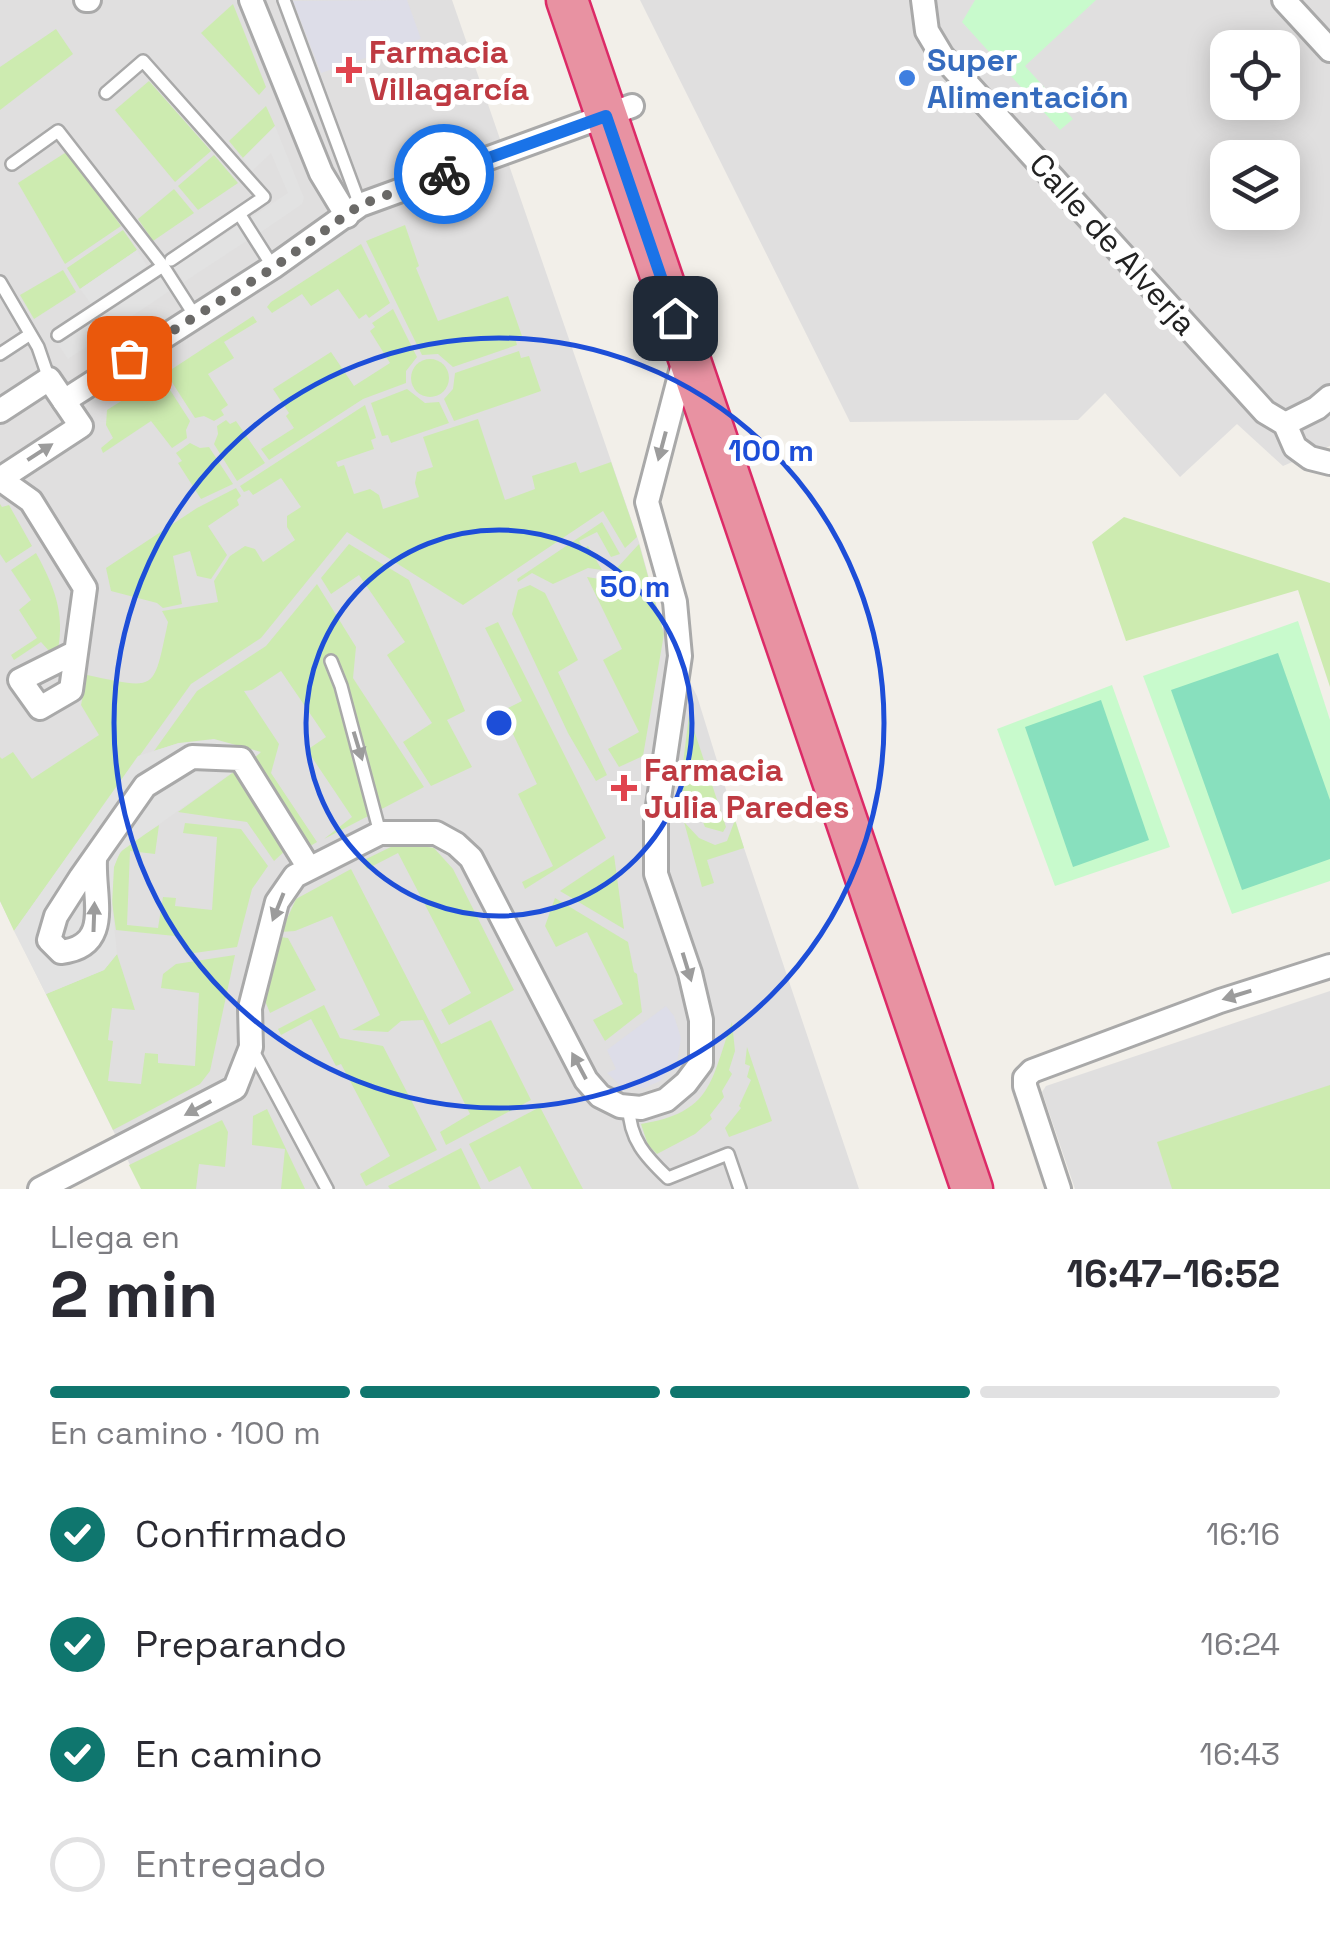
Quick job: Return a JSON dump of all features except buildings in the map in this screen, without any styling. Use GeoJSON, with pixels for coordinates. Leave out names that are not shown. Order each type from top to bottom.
{"type":"FeatureCollection","features":[{"type":"Feature","properties":{"kind":"highway"},"geometry":{"type":"LineString","coordinates":[[567,0],[619,111],[765,498],[884,868],[963,1083],[997,1189]]}},
{"type":"Feature","properties":{"kind":"highway"},"geometry":{"type":"LineString","coordinates":[[595,0],[619,111],[687,352],[972,1189]]}},
{"type":"Feature","properties":{"kind":"street"},"geometry":{"type":"LineString","coordinates":[[251,0],[321,173],[353,211]]}},
{"type":"Feature","properties":{"kind":"street","name":"Calle de Alverja"},"geometry":{"type":"LineString","coordinates":[[923,0],[926,30],[942,56],[1265,412],[1285,424],[1295,446],[1310,458],[1330,463]]}},
{"type":"Feature","properties":{"kind":"street"},"geometry":{"type":"LineString","coordinates":[[1284,0],[1330,50]]}},
{"type":"Feature","properties":{"kind":"street"},"geometry":{"type":"LineString","coordinates":[[64,400],[273,268],[353,211],[619,111]]}},
{"type":"Feature","properties":{"kind":"street"},"geometry":{"type":"LineString","coordinates":[[40,1189],[235,1088],[251,1046],[250,1008],[277,902],[295,876],[380,833],[436,833],[471,858],[586,1080],[600,1096],[641,1108],[666,1100],[686,1083],[701,1062],[701,1020],[690,972],[656,874],[656,820],[680,656],[675,602],[647,502],[687,352]]}},
{"type":"Feature","properties":{"kind":"street"},"geometry":{"type":"LineString","coordinates":[[0,412],[49,379],[81,426],[0,479],[31,501],[85,588],[76,652]]}},
{"type":"Feature","properties":{"kind":"street"},"geometry":{"type":"LineString","coordinates":[[1285,424],[1318,408],[1330,396]]}},
{"type":"Feature","properties":{"kind":"street"},"geometry":{"type":"LineString","coordinates":[[95,860],[145,786],[192,756],[241,759],[309,868]]}},
{"type":"Feature","properties":{"kind":"street"},"geometry":{"type":"LineString","coordinates":[[1059,1189],[1025,1086],[1025,1078],[1032,1070],[1220,1001],[1330,966]]}},
{"type":"Feature","properties":{"kind":"lane"},"geometry":{"type":"LineString","coordinates":[[284,0],[353,211]]}},
{"type":"Feature","properties":{"kind":"lane"},"geometry":{"type":"LineString","coordinates":[[58,334],[264,198],[143,61],[106,93]]}},
{"type":"Feature","properties":{"kind":"lane"},"geometry":{"type":"LineString","coordinates":[[12,164],[58,131],[167,263],[195,316]]}},
{"type":"Feature","properties":{"kind":"lane"},"geometry":{"type":"LineString","coordinates":[[240,215],[273,268]]}},
{"type":"Feature","properties":{"kind":"lane"},"geometry":{"type":"LineString","coordinates":[[0,282],[38,347],[49,379]]}},
{"type":"Feature","properties":{"kind":"lane"},"geometry":{"type":"LineString","coordinates":[[0,354],[28,335]]}},
{"type":"Feature","properties":{"kind":"lane"},"geometry":{"type":"LineString","coordinates":[[330,661],[341,686],[380,833]]}},
{"type":"Feature","properties":{"kind":"lane"},"geometry":{"type":"LineString","coordinates":[[251,1046],[327,1189]]}},
{"type":"Feature","properties":{"kind":"lane"},"geometry":{"type":"LineString","coordinates":[[629,1107],[629,1125],[643,1154],[668,1178],[728,1154],[740,1189]]}},
{"type":"Feature","properties":{"kind":"shaded area"},"geometry":{"type":"Polygon","coordinates":[[[0,0],[452,0],[639,542],[664,633],[697,696],[859,1189],[142,1189],[0,901],[0,0]]]}},
{"type":"Feature","properties":{"kind":"shaded area"},"geometry":{"type":"Polygon","coordinates":[[[407,0],[421,39],[321,73],[293,1],[407,0]]]}},
{"type":"Feature","properties":{"kind":"shaded area"},"geometry":{"type":"Polygon","coordinates":[[[640,0],[1330,0],[1330,446],[1283,466],[1237,424],[1180,477],[1105,393],[1078,420],[850,422],[640,0]]]}},
{"type":"Feature","properties":{"kind":"shaded area"},"geometry":{"type":"Polygon","coordinates":[[[275,126],[304,198],[302,204],[258,234],[249,219],[288,193],[271,153],[252,171],[243,158],[275,126]]]}},
{"type":"Feature","properties":{"kind":"shaded area"},"geometry":{"type":"Polygon","coordinates":[[[239,225],[248,240],[184,282],[174,267],[239,225]]]}},
{"type":"Feature","properties":{"kind":"shaded area"},"geometry":{"type":"Polygon","coordinates":[[[137,250],[147,266],[91,304],[80,289],[137,250]]]}},
{"type":"Feature","properties":{"kind":"shaded area"},"geometry":{"type":"Polygon","coordinates":[[[161,275],[171,290],[68,359],[58,344],[161,275]]]}},
{"type":"Feature","properties":{"kind":"shaded area"},"geometry":{"type":"Polygon","coordinates":[[[214,739],[261,752],[120,852],[114,867],[112,905],[117,954],[104,970],[46,994],[14,931],[138,756],[179,743],[214,739]]]}},
{"type":"Feature","properties":{"kind":"shaded area"},"geometry":{"type":"Polygon","coordinates":[[[1330,991],[1330,1189],[1075,1189],[1042,1092],[1046,1086],[1330,991]]]}},
{"type":"Feature","properties":{"kind":"shaded area"},"geometry":{"type":"Polygon","coordinates":[[[666,1006],[681,1038],[677,1062],[660,1081],[644,1088],[619,1084],[607,1073],[616,1069],[607,1050],[666,1006]]]}},
{"type":"Feature","properties":{"kind":"green space"},"geometry":{"type":"Polygon","coordinates":[[[975,0],[1096,0],[1025,66],[1073,119],[1060,130],[962,22],[975,0]]]}},
{"type":"Feature","properties":{"kind":"green space"},"geometry":{"type":"Polygon","coordinates":[[[233,4],[266,87],[259,95],[201,33],[233,4]]]}},
{"type":"Feature","properties":{"kind":"green space"},"geometry":{"type":"Polygon","coordinates":[[[56,29],[73,54],[0,110],[0,67],[56,29]]]}},
{"type":"Feature","properties":{"kind":"green space"},"geometry":{"type":"Polygon","coordinates":[[[149,81],[211,151],[175,182],[115,110],[149,81]]]}},
{"type":"Feature","properties":{"kind":"green space"},"geometry":{"type":"Polygon","coordinates":[[[266,106],[275,126],[243,158],[229,141],[266,106]]]}},
{"type":"Feature","properties":{"kind":"green space"},"geometry":{"type":"Polygon","coordinates":[[[68,151],[121,226],[65,264],[18,183],[68,151]]]}},
{"type":"Feature","properties":{"kind":"green space"},"geometry":{"type":"Polygon","coordinates":[[[214,155],[238,183],[198,210],[178,186],[214,155]]]}},
{"type":"Feature","properties":{"kind":"green space"},"geometry":{"type":"Polygon","coordinates":[[[174,189],[194,213],[153,241],[138,219],[174,189]]]}},
{"type":"Feature","properties":{"kind":"green space"},"geometry":{"type":"Polygon","coordinates":[[[405,225],[419,266],[416,268],[438,321],[508,296],[522,336],[515,338],[517,345],[453,367],[438,354],[422,355],[366,241],[405,225]]]}},
{"type":"Feature","properties":{"kind":"green space"},"geometry":{"type":"Polygon","coordinates":[[[123,230],[137,250],[80,289],[67,268],[123,230]]]}},
{"type":"Feature","properties":{"kind":"green space"},"geometry":{"type":"Polygon","coordinates":[[[361,244],[390,303],[369,318],[366,314],[359,319],[338,289],[311,306],[302,294],[272,313],[267,307],[271,302],[361,244]]]}},
{"type":"Feature","properties":{"kind":"green space"},"geometry":{"type":"Polygon","coordinates":[[[63,270],[76,292],[34,319],[20,295],[63,270]]]}},
{"type":"Feature","properties":{"kind":"green space"},"geometry":{"type":"Polygon","coordinates":[[[393,309],[417,357],[406,371],[406,383],[363,399],[269,460],[261,449],[294,428],[273,389],[331,352],[354,386],[390,363],[370,331],[375,327],[372,323],[393,309]]]}},
{"type":"Feature","properties":{"kind":"green space"},"geometry":{"type":"Polygon","coordinates":[[[253,316],[257,322],[224,342],[234,358],[208,374],[228,405],[221,410],[224,415],[214,421],[204,416],[195,418],[166,373],[253,316]]]}},
{"type":"Feature","properties":{"kind":"green space"},"geometry":{"type":"Polygon","coordinates":[[[519,351],[521,358],[529,356],[541,391],[454,421],[444,399],[453,389],[455,373],[519,351]]]}},
{"type":"Feature","properties":{"kind":"green space"},"geometry":{"type":"Polygon","coordinates":[[[430,359],[444,364],[449,378],[444,392],[430,397],[416,392],[411,378],[416,364],[430,359]]]}},
{"type":"Feature","properties":{"kind":"green space"},"geometry":{"type":"Polygon","coordinates":[[[161,376],[190,421],[187,438],[172,448],[151,421],[103,453],[101,448],[113,438],[106,425],[107,410],[161,376]]]}},
{"type":"Feature","properties":{"kind":"green space"},"geometry":{"type":"Polygon","coordinates":[[[407,389],[425,403],[439,402],[449,423],[391,443],[388,435],[382,436],[371,403],[407,389]]]}},
{"type":"Feature","properties":{"kind":"green space"},"geometry":{"type":"Polygon","coordinates":[[[365,405],[376,438],[371,440],[374,449],[336,462],[338,467],[344,465],[354,494],[370,489],[379,495],[383,509],[419,497],[417,472],[433,467],[423,437],[478,419],[505,500],[535,489],[532,476],[576,462],[580,473],[611,462],[637,537],[625,548],[603,511],[463,605],[347,532],[261,638],[191,684],[14,931],[0,901],[0,757],[13,752],[32,779],[99,735],[81,705],[87,675],[128,683],[148,680],[159,662],[168,622],[162,611],[218,602],[214,581],[230,556],[245,546],[255,549],[263,562],[295,540],[287,527],[287,516],[301,507],[281,478],[253,495],[240,486],[365,405]]]}},
{"type":"Feature","properties":{"kind":"green space"},"geometry":{"type":"Polygon","coordinates":[[[226,420],[230,424],[236,421],[265,463],[237,481],[214,444],[217,426],[226,420]]]}},
{"type":"Feature","properties":{"kind":"green space"},"geometry":{"type":"Polygon","coordinates":[[[190,443],[209,447],[233,484],[201,499],[178,463],[182,461],[176,453],[190,443]]]}},
{"type":"Feature","properties":{"kind":"green space"},"geometry":{"type":"Polygon","coordinates":[[[236,488],[241,496],[237,500],[239,505],[208,526],[227,555],[211,579],[197,576],[190,551],[173,556],[182,604],[163,608],[111,591],[106,568],[197,508],[236,488]]]}},
{"type":"Feature","properties":{"kind":"green space"},"geometry":{"type":"Polygon","coordinates":[[[0,504],[9,505],[32,546],[6,563],[0,554],[0,504]]]}},
{"type":"Feature","properties":{"kind":"green space"},"geometry":{"type":"Polygon","coordinates":[[[1124,517],[1330,583],[1330,687],[1298,590],[1126,641],[1092,542],[1124,517]]]}},
{"type":"Feature","properties":{"kind":"green space"},"geometry":{"type":"Polygon","coordinates":[[[602,522],[620,554],[611,557],[597,532],[579,541],[583,549],[588,546],[602,570],[588,568],[553,584],[532,573],[518,582],[517,579],[602,522]]]}},
{"type":"Feature","properties":{"kind":"green space"},"geometry":{"type":"Polygon","coordinates":[[[349,544],[409,580],[465,711],[447,720],[472,767],[431,786],[403,742],[432,723],[387,655],[405,642],[359,575],[331,594],[321,578],[349,544]]]}},
{"type":"Feature","properties":{"kind":"green space"},"geometry":{"type":"Polygon","coordinates":[[[639,544],[664,634],[643,756],[619,767],[608,749],[639,732],[603,660],[622,649],[587,577],[606,580],[639,544]]]}},
{"type":"Feature","properties":{"kind":"green space"},"geometry":{"type":"Polygon","coordinates":[[[36,553],[56,600],[60,623],[58,650],[50,652],[41,642],[14,660],[11,655],[37,638],[19,610],[31,600],[11,570],[36,553]]]}},
{"type":"Feature","properties":{"kind":"green space"},"geometry":{"type":"Polygon","coordinates":[[[317,584],[356,647],[353,678],[424,787],[324,839],[352,817],[307,750],[326,737],[281,671],[244,691],[279,744],[271,773],[317,842],[307,848],[252,760],[260,753],[179,743],[154,751],[197,691],[266,646],[317,584]]]}},
{"type":"Feature","properties":{"kind":"green space"},"geometry":{"type":"Polygon","coordinates":[[[530,585],[545,593],[578,660],[558,672],[607,775],[596,781],[568,733],[512,614],[518,590],[530,585]]]}},
{"type":"Feature","properties":{"kind":"green space"},"geometry":{"type":"Polygon","coordinates":[[[1298,621],[1330,720],[1330,881],[1232,914],[1143,676],[1298,621]]]}},
{"type":"Feature","properties":{"kind":"green space"},"geometry":{"type":"Polygon","coordinates":[[[498,622],[606,838],[525,889],[522,882],[553,866],[518,794],[537,784],[502,711],[522,701],[485,628],[498,622]]]}},
{"type":"Feature","properties":{"kind":"green space"},"geometry":{"type":"Polygon","coordinates":[[[1278,653],[1330,800],[1330,859],[1242,890],[1171,690],[1278,653]]]}},
{"type":"Feature","properties":{"kind":"green space"},"geometry":{"type":"Polygon","coordinates":[[[1112,685],[1170,847],[1055,886],[997,729],[1112,685]]]}},
{"type":"Feature","properties":{"kind":"green space"},"geometry":{"type":"Polygon","coordinates":[[[1101,700],[1149,840],[1073,867],[1025,727],[1101,700]]]}},
{"type":"Feature","properties":{"kind":"green space"},"geometry":{"type":"Polygon","coordinates":[[[689,715],[726,827],[723,832],[705,827],[694,800],[678,805],[689,715]]]}},
{"type":"Feature","properties":{"kind":"green space"},"geometry":{"type":"Polygon","coordinates":[[[235,771],[287,849],[274,861],[247,822],[178,812],[235,771]]]}},
{"type":"Feature","properties":{"kind":"green space"},"geometry":{"type":"Polygon","coordinates":[[[735,820],[744,848],[707,860],[714,883],[702,887],[684,822],[699,838],[715,845],[727,841],[735,820]]]}},
{"type":"Feature","properties":{"kind":"green space"},"geometry":{"type":"Polygon","coordinates":[[[185,823],[241,829],[268,866],[252,889],[237,947],[187,954],[175,936],[116,930],[112,892],[115,863],[127,846],[159,825],[155,854],[130,851],[127,925],[158,928],[163,897],[176,898],[175,906],[212,910],[217,837],[183,833],[185,823]]]}},
{"type":"Feature","properties":{"kind":"green space"},"geometry":{"type":"Polygon","coordinates":[[[395,845],[434,848],[453,869],[514,990],[449,1025],[441,1010],[471,993],[398,853],[367,869],[362,861],[395,845]]]}},
{"type":"Feature","properties":{"kind":"green space"},"geometry":{"type":"Polygon","coordinates":[[[614,855],[624,929],[560,891],[614,855]]]}},
{"type":"Feature","properties":{"kind":"green space"},"geometry":{"type":"Polygon","coordinates":[[[351,869],[441,1044],[491,1020],[531,1100],[446,1145],[440,1132],[470,1114],[423,1020],[401,1021],[388,1032],[352,1030],[380,1015],[332,916],[295,931],[281,932],[296,899],[351,869]]]}},
{"type":"Feature","properties":{"kind":"green space"},"geometry":{"type":"Polygon","coordinates":[[[555,898],[628,942],[642,1012],[605,1041],[593,1020],[623,1004],[587,932],[556,947],[545,926],[555,898]]]}},
{"type":"Feature","properties":{"kind":"green space"},"geometry":{"type":"Polygon","coordinates":[[[280,937],[288,938],[316,990],[270,1013],[265,1001],[280,937]]]}},
{"type":"Feature","properties":{"kind":"green space"},"geometry":{"type":"Polygon","coordinates":[[[117,954],[135,1010],[112,1008],[108,1081],[141,1084],[145,1053],[158,1054],[158,1063],[195,1066],[199,993],[161,988],[163,974],[176,964],[235,955],[210,1071],[200,1084],[113,1130],[46,994],[104,970],[117,954]]]}},
{"type":"Feature","properties":{"kind":"green space"},"geometry":{"type":"Polygon","coordinates":[[[324,1005],[340,1038],[383,1046],[437,1150],[366,1186],[360,1174],[390,1156],[341,1064],[336,1066],[311,1019],[281,1035],[278,1029],[324,1005]]]}},
{"type":"Feature","properties":{"kind":"green space"},"geometry":{"type":"Polygon","coordinates":[[[732,1022],[732,1074],[722,1091],[724,1097],[710,1115],[712,1119],[695,1134],[657,1154],[648,1145],[641,1124],[665,1119],[696,1102],[713,1077],[732,1022]]]}},
{"type":"Feature","properties":{"kind":"green space"},"geometry":{"type":"Polygon","coordinates":[[[747,1047],[772,1121],[729,1137],[725,1128],[741,1108],[751,1080],[747,1077],[750,1066],[745,1064],[747,1047]]]}},
{"type":"Feature","properties":{"kind":"green space"},"geometry":{"type":"Polygon","coordinates":[[[1330,1085],[1330,1189],[1172,1189],[1157,1142],[1330,1085]]]}},
{"type":"Feature","properties":{"kind":"green space"},"geometry":{"type":"Polygon","coordinates":[[[540,1107],[583,1189],[532,1189],[520,1166],[489,1182],[469,1144],[540,1107]]]}},
{"type":"Feature","properties":{"kind":"green space"},"geometry":{"type":"Polygon","coordinates":[[[267,1109],[305,1189],[281,1189],[285,1149],[252,1145],[253,1116],[267,1109]]]}},
{"type":"Feature","properties":{"kind":"green space"},"geometry":{"type":"Polygon","coordinates":[[[222,1120],[228,1132],[225,1167],[199,1164],[196,1189],[141,1189],[129,1165],[222,1120]]]}},
{"type":"Feature","properties":{"kind":"green space"},"geometry":{"type":"Polygon","coordinates":[[[461,1148],[481,1189],[388,1186],[461,1148]]]}},
{"type":"Feature","properties":{"kind":"way so far"},"geometry":{"type":"LineString","coordinates":[[129,358],[273,268],[360,205],[444,174]]}},
{"type":"Feature","properties":{"kind":"place","name":"Farmacia Villagarcía"},"geometry":{"type":"Point","coordinates":[349,70]}},
{"type":"Feature","properties":{"kind":"place","name":"Super Alimentación"},"geometry":{"type":"Point","coordinates":[907,78]}},
{"type":"Feature","properties":{"kind":"place","name":"Farmacia Julia Paredes"},"geometry":{"type":"Point","coordinates":[624,788]}},
{"type":"Feature","properties":{"kind":"route"},"geometry":{"type":"LineString","coordinates":[[444,174],[606,116],[675,318]]}}]}
